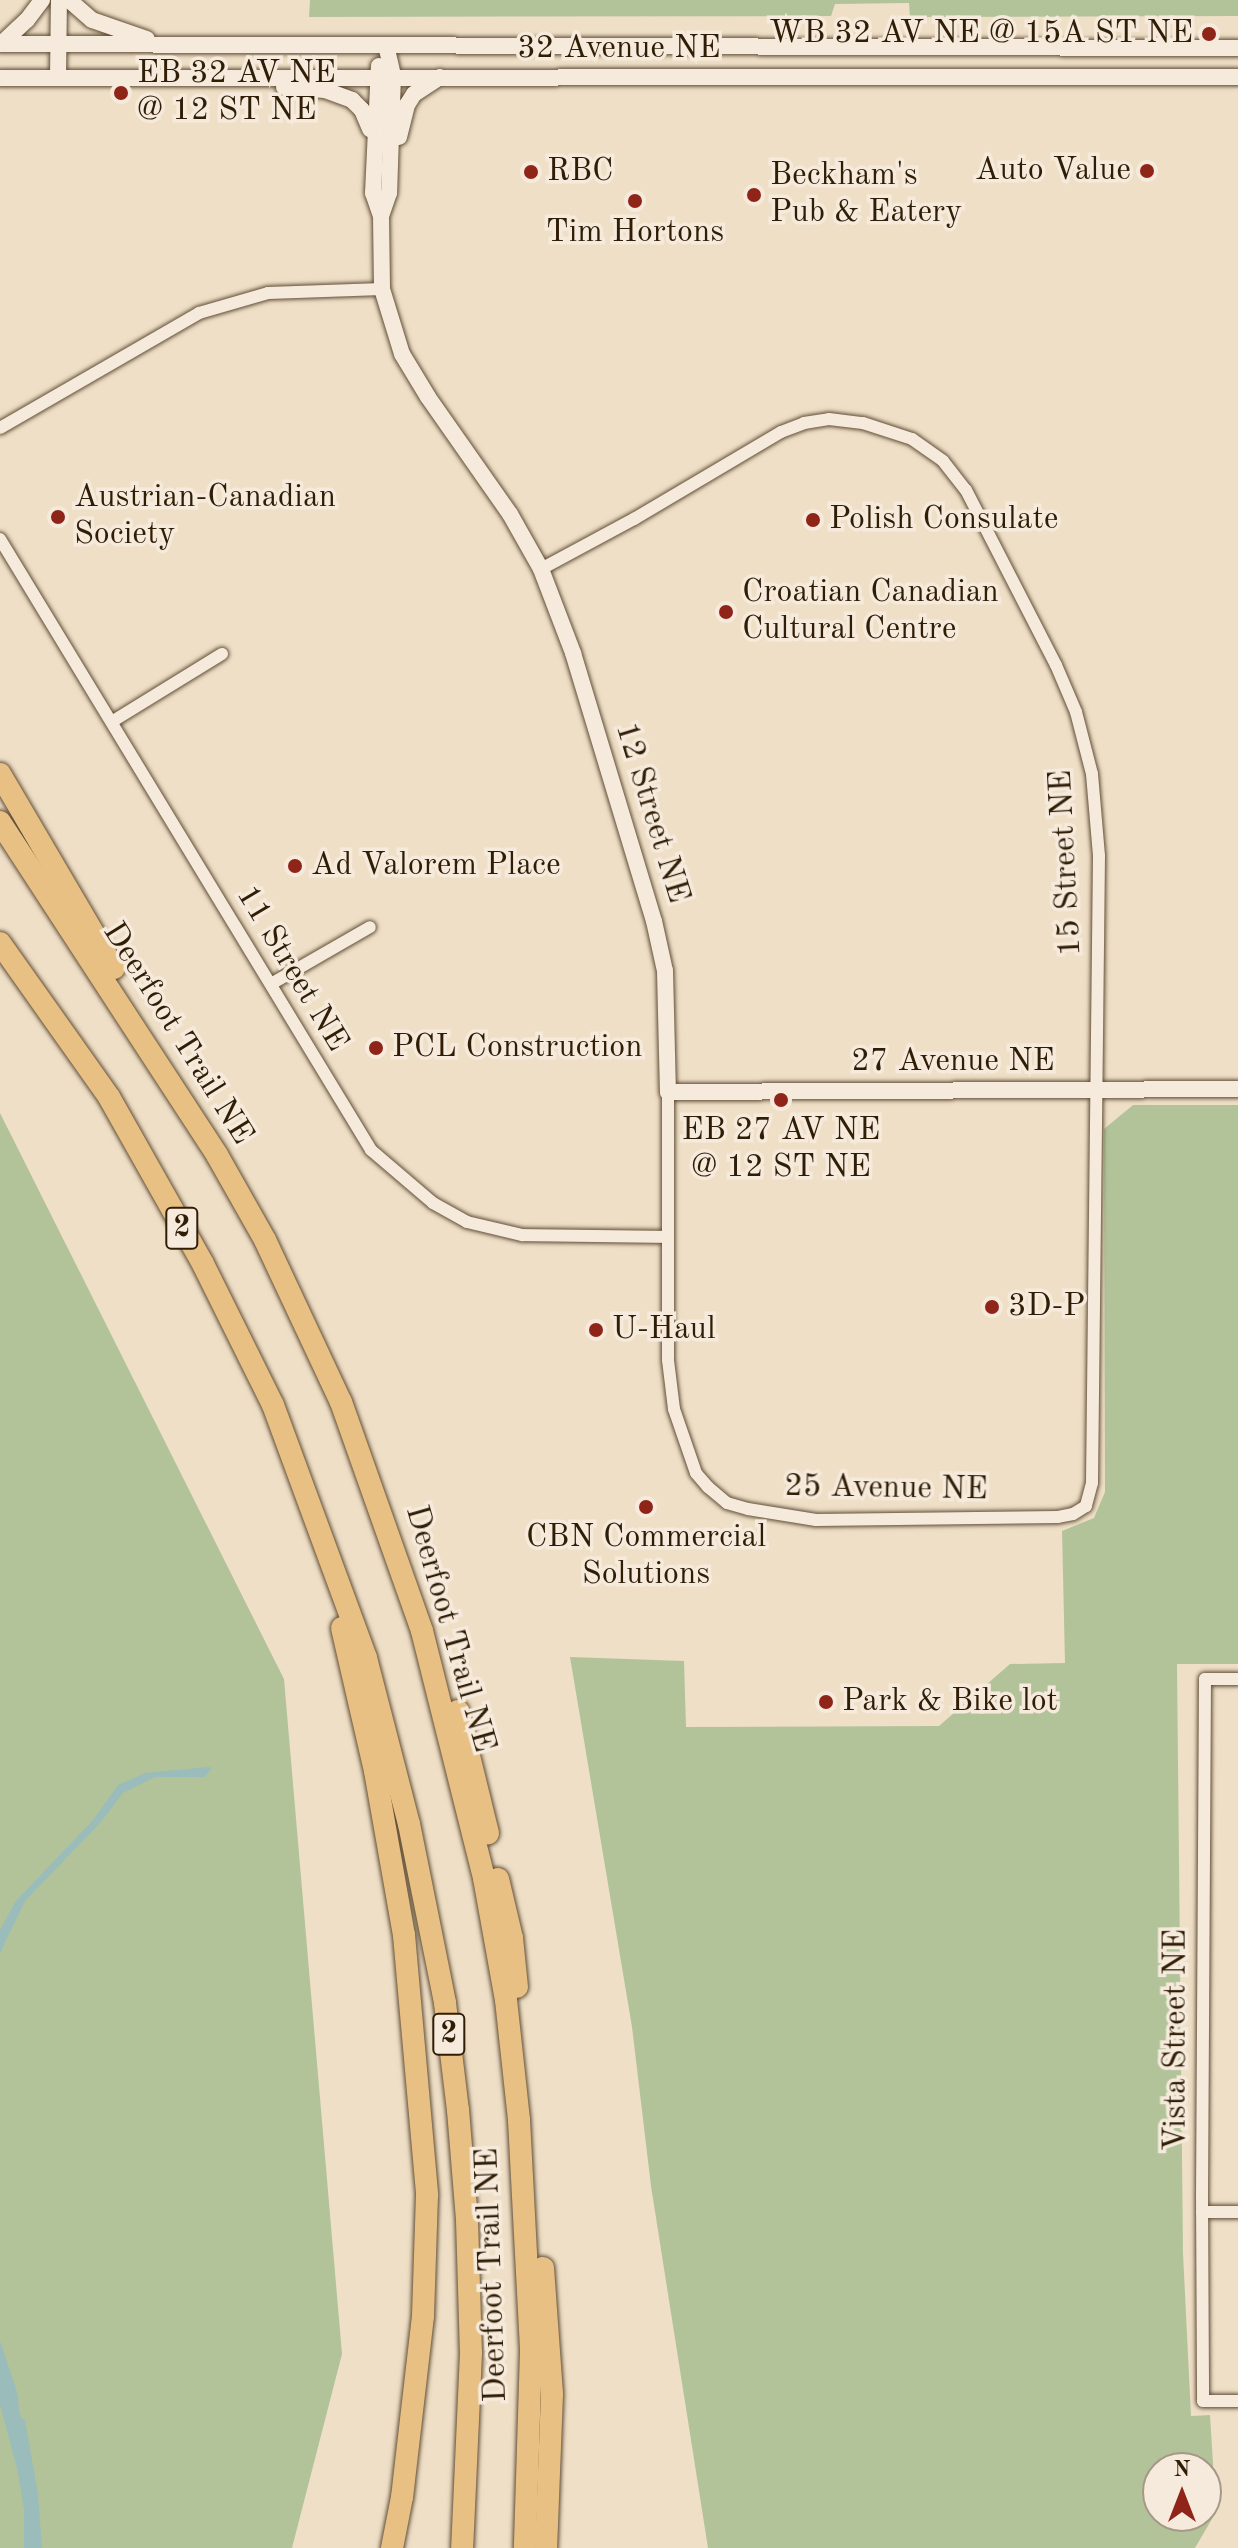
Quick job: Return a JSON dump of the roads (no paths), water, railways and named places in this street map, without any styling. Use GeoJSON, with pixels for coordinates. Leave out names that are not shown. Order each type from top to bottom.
{"type":"FeatureCollection","features":[{"type":"Feature","properties":{"kind":"highway"},"geometry":{"type":"LineString","coordinates":[[0,774],[76,900],[217,1155]]}},
{"type":"Feature","properties":{"kind":"highway","name":"Deerfoot Trail NE"},"geometry":{"type":"LineString","coordinates":[[0,822],[217,1155],[265,1240],[341,1402],[422,1631],[484,1878],[506,2000],[519,2120],[529,2280],[525,2548]]}},
{"type":"Feature","properties":{"kind":"highway","name":"Deerfoot Trail NE"},"geometry":{"type":"LineString","coordinates":[[0,943],[109,1097],[203,1264],[273,1405],[369,1672],[409,1824],[445,2003],[467,2220],[471,2353],[462,2548]]}},
{"type":"Feature","properties":{"kind":"highway"},"geometry":{"type":"LineString","coordinates":[[320,1537],[375,1771],[404,1935],[421,2095],[427,2195],[423,2316],[402,2497],[392,2548]]}},
{"type":"Feature","properties":{"kind":"highway"},"geometry":{"type":"LineString","coordinates":[[397,1556],[416,1583],[431,1615],[473,1764],[512,1938],[538,2194],[552,2394],[546,2548]]}},
{"type":"Feature","properties":{"kind":"main road"},"geometry":{"type":"LineString","coordinates":[[1,44],[27,20],[42,0]]}},
{"type":"Feature","properties":{"kind":"main road"},"geometry":{"type":"LineString","coordinates":[[58,78],[59,0]]}},
{"type":"Feature","properties":{"kind":"main road"},"geometry":{"type":"LineString","coordinates":[[69,0],[92,20],[164,44]]}},
{"type":"Feature","properties":{"kind":"main road","name":"32 Avenue NE"},"geometry":{"type":"LineString","coordinates":[[1,44],[1238,48]]}},
{"type":"Feature","properties":{"kind":"main road","name":"12 Street NE"},"geometry":{"type":"LineString","coordinates":[[381,216],[389,193],[392,149],[393,75],[386,45]]}},
{"type":"Feature","properties":{"kind":"main road","name":"12 Street NE"},"geometry":{"type":"LineString","coordinates":[[386,45],[376,75],[373,138],[373,193],[381,216],[382,289],[402,354],[428,397],[510,514],[541,569],[573,653],[654,921],[665,971],[668,1092]]}},
{"type":"Feature","properties":{"kind":"main road","name":"32 Avenue NE"},"geometry":{"type":"LineString","coordinates":[[0,78],[376,75],[1238,77]]}},
{"type":"Feature","properties":{"kind":"main road"},"geometry":{"type":"LineString","coordinates":[[392,149],[400,136],[407,105],[414,94],[441,76]]}},
{"type":"Feature","properties":{"kind":"main road"},"geometry":{"type":"LineString","coordinates":[[237,77],[277,87],[306,87],[339,94],[362,110],[373,138]]}},
{"type":"Feature","properties":{"kind":"main road","name":"27 Avenue NE"},"geometry":{"type":"LineString","coordinates":[[668,1092],[1238,1089]]}},
{"type":"Feature","properties":{"kind":"street"},"geometry":{"type":"LineString","coordinates":[[0,428],[199,313],[268,293],[382,289]]}},
{"type":"Feature","properties":{"kind":"street","name":"15 Street NE"},"geometry":{"type":"LineString","coordinates":[[541,569],[634,519],[781,432],[804,423],[829,419],[863,423],[912,439],[943,461],[986,523],[1056,665],[1086,744],[1099,856],[1092,1483],[1086,1506]]}},
{"type":"Feature","properties":{"kind":"street","name":"11 Street NE"},"geometry":{"type":"LineString","coordinates":[[0,539],[371,1150],[433,1203],[467,1222],[515,1235],[668,1237]]}},
{"type":"Feature","properties":{"kind":"street"},"geometry":{"type":"LineString","coordinates":[[113,721],[222,654]]}},
{"type":"Feature","properties":{"kind":"street"},"geometry":{"type":"LineString","coordinates":[[271,984],[370,927]]}},
{"type":"Feature","properties":{"kind":"street","name":"12 Street NE"},"geometry":{"type":"LineString","coordinates":[[668,1092],[668,1360],[674,1409],[696,1473]]}},
{"type":"Feature","properties":{"kind":"street","name":"25 Avenue NE"},"geometry":{"type":"LineString","coordinates":[[696,1473],[727,1503],[816,1520],[1058,1517],[1073,1514],[1086,1506]]}},
{"type":"Feature","properties":{"kind":"street","name":"Vista Street NE"},"geometry":{"type":"LineString","coordinates":[[1238,1679],[1205,1679],[1202,2212],[1203,2401],[1238,2401]]}},
{"type":"Feature","properties":{"kind":"street"},"geometry":{"type":"LineString","coordinates":[[1202,2212],[1238,2212]]}},
{"type":"Feature","properties":{"kind":"water"},"geometry":{"type":"Polygon","coordinates":[[[212,1768],[205,1777],[155,1777],[123,1793],[101,1822],[25,1901],[0,1953],[0,1930],[15,1902],[93,1820],[118,1785],[145,1773],[212,1768]]]}},
{"type":"Feature","properties":{"kind":"water"},"geometry":{"type":"Polygon","coordinates":[[[0,2341],[17,2392],[20,2416],[25,2420],[38,2494],[42,2548],[24,2548],[24,2509],[0,2405],[0,2341]]]}},
{"type":"Feature","properties":{"kind":"place","name":"WB 32 AV NE @ 15A ST NE"},"geometry":{"type":"Point","coordinates":[1209,34]}},
{"type":"Feature","properties":{"kind":"place","name":"EB 32 AV NE @ 12 ST NE"},"geometry":{"type":"Point","coordinates":[121,93]}},
{"type":"Feature","properties":{"kind":"place","name":"Auto Value"},"geometry":{"type":"Point","coordinates":[1147,171]}},
{"type":"Feature","properties":{"kind":"place","name":"RBC"},"geometry":{"type":"Point","coordinates":[531,172]}},
{"type":"Feature","properties":{"kind":"place","name":"Beckham's Pub & Eatery"},"geometry":{"type":"Point","coordinates":[754,195]}},
{"type":"Feature","properties":{"kind":"place","name":"Tim Hortons"},"geometry":{"type":"Point","coordinates":[635,201]}},
{"type":"Feature","properties":{"kind":"place","name":"Austrian-Canadian Society"},"geometry":{"type":"Point","coordinates":[58,517]}},
{"type":"Feature","properties":{"kind":"place","name":"Polish Consulate"},"geometry":{"type":"Point","coordinates":[813,520]}},
{"type":"Feature","properties":{"kind":"place","name":"Croatian Canadian Cultural Centre"},"geometry":{"type":"Point","coordinates":[726,612]}},
{"type":"Feature","properties":{"kind":"place","name":"Ad Valorem Place"},"geometry":{"type":"Point","coordinates":[295,866]}},
{"type":"Feature","properties":{"kind":"place","name":"PCL Construction"},"geometry":{"type":"Point","coordinates":[376,1048]}},
{"type":"Feature","properties":{"kind":"place","name":"EB 27 AV NE @ 12 ST NE"},"geometry":{"type":"Point","coordinates":[781,1100]}},
{"type":"Feature","properties":{"kind":"place","name":"3D-P"},"geometry":{"type":"Point","coordinates":[992,1307]}},
{"type":"Feature","properties":{"kind":"place","name":"U-Haul"},"geometry":{"type":"Point","coordinates":[596,1330]}},
{"type":"Feature","properties":{"kind":"place","name":"CBN Commercial Solutions"},"geometry":{"type":"Point","coordinates":[646,1507]}},
{"type":"Feature","properties":{"kind":"place","name":"Park & Bike lot"},"geometry":{"type":"Point","coordinates":[826,1702]}}]}
